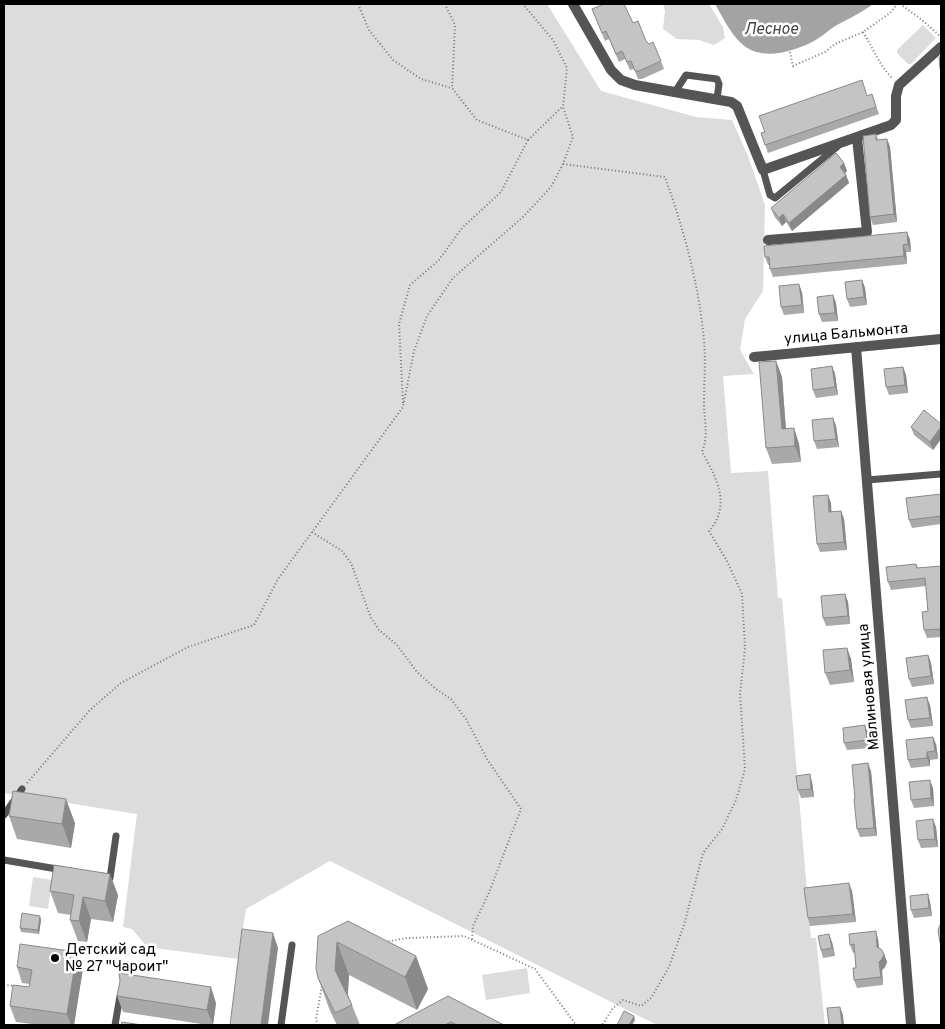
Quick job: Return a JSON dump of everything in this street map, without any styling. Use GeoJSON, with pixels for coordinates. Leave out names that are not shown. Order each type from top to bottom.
{"type":"FeatureCollection","features":[{"type":"Feature","properties":{"kind":"street"},"geometry":{"type":"LineString","coordinates":[[573,4],[611,70],[621,80],[635,85],[731,102],[737,106],[763,170],[891,125],[896,120],[896,96],[899,85],[941,47]]}},
{"type":"Feature","properties":{"kind":"street"},"geometry":{"type":"LineString","coordinates":[[768,240],[867,232],[857,138]]}},
{"type":"Feature","properties":{"kind":"street","name":"улица Бальмонта"},"geometry":{"type":"LineString","coordinates":[[754,357],[941,339]]}},
{"type":"Feature","properties":{"kind":"street","name":"Малиновая улица"},"geometry":{"type":"LineString","coordinates":[[856,347],[911,1025]]}},
{"type":"Feature","properties":{"kind":"lane"},"geometry":{"type":"LineString","coordinates":[[675,92],[686,75],[717,79],[719,84],[716,99]]}},
{"type":"Feature","properties":{"kind":"lane"},"geometry":{"type":"LineString","coordinates":[[763,170],[770,195],[773,198],[777,198],[840,144]]}},
{"type":"Feature","properties":{"kind":"lane"},"geometry":{"type":"LineString","coordinates":[[866,480],[941,474]]}},
{"type":"Feature","properties":{"kind":"lane"},"geometry":{"type":"LineString","coordinates":[[4,815],[22,789]]}},
{"type":"Feature","properties":{"kind":"lane"},"geometry":{"type":"LineString","coordinates":[[91,874],[110,878],[116,836]]}},
{"type":"Feature","properties":{"kind":"lane"},"geometry":{"type":"LineString","coordinates":[[4,860],[72,871]]}},
{"type":"Feature","properties":{"kind":"lane"},"geometry":{"type":"LineString","coordinates":[[281,1025],[292,945]]}},
{"type":"Feature","properties":{"kind":"lane"},"geometry":{"type":"LineString","coordinates":[[117,1023],[120,996]]}},
{"type":"Feature","properties":{"kind":"path"},"geometry":{"type":"LineString","coordinates":[[358,4],[369,30],[393,60],[421,79],[452,88],[477,120],[528,140]]}},
{"type":"Feature","properties":{"kind":"path"},"geometry":{"type":"LineString","coordinates":[[445,4],[456,25],[452,88]]}},
{"type":"Feature","properties":{"kind":"path"},"geometry":{"type":"LineString","coordinates":[[22,789],[90,710],[120,683],[188,647],[254,625],[278,579],[403,407],[414,351],[427,316],[453,278],[524,216],[551,187],[564,164],[573,137],[563,107],[567,68],[554,40],[523,4]]}},
{"type":"Feature","properties":{"kind":"path"},"geometry":{"type":"LineString","coordinates":[[790,52],[793,66],[863,32],[890,13],[899,4],[921,19],[941,37]]}},
{"type":"Feature","properties":{"kind":"path"},"geometry":{"type":"LineString","coordinates":[[863,32],[879,57],[879,63],[883,69],[899,85]]}},
{"type":"Feature","properties":{"kind":"path"},"geometry":{"type":"LineString","coordinates":[[403,407],[399,324],[410,285],[439,260],[462,228],[501,192],[528,140],[563,107]]}},
{"type":"Feature","properties":{"kind":"path"},"geometry":{"type":"LineString","coordinates":[[564,164],[665,177],[678,213],[690,257],[705,342],[704,408],[706,441],[702,452],[718,480],[721,509],[714,525],[709,531],[727,562],[742,594],[745,648],[740,694],[745,769],[736,800],[722,829],[703,854],[684,925],[669,967],[651,998],[641,1006],[623,1000],[613,1008],[602,1025]]}},
{"type":"Feature","properties":{"kind":"path"},"geometry":{"type":"LineString","coordinates":[[312,532],[342,550],[351,563],[371,618],[379,630],[398,645],[417,672],[451,699],[466,719],[487,759],[520,809],[488,895],[473,926],[472,940]]}},
{"type":"Feature","properties":{"kind":"path"},"geometry":{"type":"LineString","coordinates":[[380,942],[407,938],[464,936],[535,969],[576,1025]]}},
{"type":"Feature","properties":{"kind":"path"},"geometry":{"type":"LineString","coordinates":[[318,1025],[316,1019],[322,984]]}},
{"type":"Feature","properties":{"kind":"path"},"geometry":{"type":"LineString","coordinates":[[4,985],[18,987]]}},
{"type":"Feature","properties":{"kind":"shaded area"},"geometry":{"type":"Polygon","coordinates":[[[4,4],[547,4],[601,91],[696,117],[732,120],[748,156],[765,205],[763,291],[745,319],[740,350],[754,374],[723,376],[731,473],[768,471],[778,598],[782,598],[811,938],[816,938],[825,1025],[657,1025],[330,861],[246,909],[238,959],[147,947],[132,929],[123,927],[137,814],[4,793],[4,4]]]}},
{"type":"Feature","properties":{"kind":"shaded area"},"geometry":{"type":"Polygon","coordinates":[[[663,4],[709,4],[723,27],[725,38],[714,45],[699,40],[677,39],[663,29],[665,11],[663,4]]]}},
{"type":"Feature","properties":{"kind":"shaded area"},"geometry":{"type":"Polygon","coordinates":[[[923,25],[936,38],[911,64],[908,64],[897,53],[897,50],[923,25]]]}},
{"type":"Feature","properties":{"kind":"shaded area"},"geometry":{"type":"Polygon","coordinates":[[[33,877],[52,880],[48,909],[29,906],[33,877]]]}},
{"type":"Feature","properties":{"kind":"shaded area"},"geometry":{"type":"Polygon","coordinates":[[[527,968],[530,993],[486,1000],[482,975],[527,968]]]}},
{"type":"Feature","properties":{"kind":"water","name":"Лесное"},"geometry":{"type":"Polygon","coordinates":[[[715,4],[873,4],[812,42],[789,51],[772,54],[756,52],[743,45],[729,29],[715,4]]]}},
{"type":"Feature","properties":{"kind":"building"},"geometry":{"type":"Polygon","coordinates":[[[604,4],[624,4],[633,23],[638,21],[646,41],[649,44],[653,42],[661,61],[635,71],[631,61],[627,62],[622,51],[616,54],[606,31],[602,33],[592,9],[604,4]]]}},
{"type":"Feature","properties":{"kind":"building"},"geometry":{"type":"Polygon","coordinates":[[[939,57],[941,57],[941,69],[940,69],[939,57]]]}},
{"type":"Feature","properties":{"kind":"building"},"geometry":{"type":"Polygon","coordinates":[[[862,80],[867,96],[872,94],[876,107],[765,145],[761,133],[765,132],[759,116],[862,80]]]}},
{"type":"Feature","properties":{"kind":"building"},"geometry":{"type":"Polygon","coordinates":[[[876,134],[876,140],[887,139],[894,214],[870,217],[863,136],[876,134]]]}},
{"type":"Feature","properties":{"kind":"building"},"geometry":{"type":"Polygon","coordinates":[[[836,153],[844,163],[840,167],[846,175],[789,223],[783,214],[779,218],[771,208],[836,153]]]}},
{"type":"Feature","properties":{"kind":"building"},"geometry":{"type":"Polygon","coordinates":[[[907,232],[908,244],[903,245],[904,256],[770,269],[769,257],[765,257],[764,246],[907,232]]]}},
{"type":"Feature","properties":{"kind":"building"},"geometry":{"type":"Polygon","coordinates":[[[862,280],[864,297],[847,299],[845,282],[862,280]]]}},
{"type":"Feature","properties":{"kind":"building"},"geometry":{"type":"Polygon","coordinates":[[[799,284],[802,305],[781,307],[779,286],[799,284]]]}},
{"type":"Feature","properties":{"kind":"building"},"geometry":{"type":"Polygon","coordinates":[[[833,295],[835,313],[819,314],[817,297],[833,295]]]}},
{"type":"Feature","properties":{"kind":"building"},"geometry":{"type":"Polygon","coordinates":[[[776,361],[782,429],[794,428],[795,446],[766,448],[759,362],[776,361]]]}},
{"type":"Feature","properties":{"kind":"building"},"geometry":{"type":"Polygon","coordinates":[[[832,366],[835,387],[813,390],[811,369],[832,366]]]}},
{"type":"Feature","properties":{"kind":"building"},"geometry":{"type":"Polygon","coordinates":[[[903,367],[905,385],[886,387],[884,369],[903,367]]]}},
{"type":"Feature","properties":{"kind":"building"},"geometry":{"type":"Polygon","coordinates":[[[924,410],[941,424],[941,427],[930,442],[911,427],[924,410]]]}},
{"type":"Feature","properties":{"kind":"building"},"geometry":{"type":"Polygon","coordinates":[[[833,418],[836,439],[814,441],[812,420],[833,418]]]}},
{"type":"Feature","properties":{"kind":"building"},"geometry":{"type":"Polygon","coordinates":[[[941,494],[941,516],[909,520],[906,498],[941,494]]]}},
{"type":"Feature","properties":{"kind":"building"},"geometry":{"type":"Polygon","coordinates":[[[828,495],[829,512],[841,511],[844,542],[817,544],[813,496],[828,495]]]}},
{"type":"Feature","properties":{"kind":"building"},"geometry":{"type":"Polygon","coordinates":[[[916,564],[917,568],[941,566],[941,629],[924,630],[922,612],[928,611],[925,578],[888,582],[886,567],[916,564]]]}},
{"type":"Feature","properties":{"kind":"building"},"geometry":{"type":"Polygon","coordinates":[[[845,594],[848,616],[823,618],[821,596],[845,594]]]}},
{"type":"Feature","properties":{"kind":"building"},"geometry":{"type":"Polygon","coordinates":[[[847,648],[850,670],[825,673],[823,650],[847,648]]]}},
{"type":"Feature","properties":{"kind":"building"},"geometry":{"type":"Polygon","coordinates":[[[928,655],[931,676],[909,679],[906,658],[928,655]]]}},
{"type":"Feature","properties":{"kind":"building"},"geometry":{"type":"Polygon","coordinates":[[[927,697],[930,718],[908,720],[905,700],[927,697]]]}},
{"type":"Feature","properties":{"kind":"building"},"geometry":{"type":"Polygon","coordinates":[[[865,725],[867,740],[844,743],[843,728],[865,725]]]}},
{"type":"Feature","properties":{"kind":"building"},"geometry":{"type":"Polygon","coordinates":[[[933,737],[935,751],[927,752],[927,758],[908,760],[906,740],[933,737]]]}},
{"type":"Feature","properties":{"kind":"building"},"geometry":{"type":"Polygon","coordinates":[[[868,763],[874,828],[857,829],[852,765],[868,763]]]}},
{"type":"Feature","properties":{"kind":"building"},"geometry":{"type":"Polygon","coordinates":[[[810,774],[811,789],[798,790],[796,776],[810,774]]]}},
{"type":"Feature","properties":{"kind":"building"},"geometry":{"type":"Polygon","coordinates":[[[930,780],[931,798],[911,800],[909,782],[930,780]]]}},
{"type":"Feature","properties":{"kind":"building"},"geometry":{"type":"Polygon","coordinates":[[[13,791],[66,799],[62,824],[9,816],[13,791]]]}},
{"type":"Feature","properties":{"kind":"building"},"geometry":{"type":"Polygon","coordinates":[[[933,819],[935,839],[918,840],[916,821],[933,819]]]}},
{"type":"Feature","properties":{"kind":"building"},"geometry":{"type":"Polygon","coordinates":[[[54,865],[110,874],[105,901],[83,897],[79,921],[70,920],[74,895],[50,891],[54,865]]]}},
{"type":"Feature","properties":{"kind":"building"},"geometry":{"type":"Polygon","coordinates":[[[849,883],[853,914],[808,918],[804,888],[849,883]]]}},
{"type":"Feature","properties":{"kind":"building"},"geometry":{"type":"Polygon","coordinates":[[[928,894],[929,908],[911,910],[910,896],[928,894]]]}},
{"type":"Feature","properties":{"kind":"building"},"geometry":{"type":"Polygon","coordinates":[[[22,913],[40,916],[38,930],[20,928],[22,913]]]}},
{"type":"Feature","properties":{"kind":"building"},"geometry":{"type":"Polygon","coordinates":[[[348,921],[416,956],[405,977],[337,942],[335,970],[352,1005],[335,1013],[318,978],[316,968],[318,936],[348,921]]]}},
{"type":"Feature","properties":{"kind":"building"},"geometry":{"type":"Polygon","coordinates":[[[941,923],[941,944],[938,930],[941,923]]]}},
{"type":"Feature","properties":{"kind":"building"},"geometry":{"type":"Polygon","coordinates":[[[242,929],[273,933],[261,1025],[230,1025],[242,929]]]}},
{"type":"Feature","properties":{"kind":"building"},"geometry":{"type":"Polygon","coordinates":[[[876,931],[877,947],[884,954],[879,962],[881,977],[854,980],[853,968],[856,968],[854,944],[850,945],[849,934],[876,931]]]}},
{"type":"Feature","properties":{"kind":"building"},"geometry":{"type":"Polygon","coordinates":[[[829,934],[832,948],[821,950],[818,936],[829,934]]]}},
{"type":"Feature","properties":{"kind":"building"},"geometry":{"type":"Polygon","coordinates":[[[20,944],[77,952],[67,1014],[10,1006],[13,985],[29,987],[32,970],[17,967],[20,944]]]}},
{"type":"Feature","properties":{"kind":"building"},"geometry":{"type":"Polygon","coordinates":[[[119,973],[211,987],[207,1010],[117,996],[120,981],[119,973]]]}},
{"type":"Feature","properties":{"kind":"building"},"geometry":{"type":"Polygon","coordinates":[[[448,996],[504,1025],[457,1025],[451,1022],[445,1025],[394,1025],[448,996]]]}},
{"type":"Feature","properties":{"kind":"building"},"geometry":{"type":"Polygon","coordinates":[[[840,1007],[842,1025],[829,1025],[827,1008],[840,1007]]]}},
{"type":"Feature","properties":{"kind":"building"},"geometry":{"type":"Polygon","coordinates":[[[624,1011],[634,1016],[629,1025],[617,1025],[624,1011]]]}},
{"type":"Feature","properties":{"kind":"building"},"geometry":{"type":"Polygon","coordinates":[[[122,1022],[142,1025],[121,1025],[122,1022]]]}},
{"type":"Feature","properties":{"kind":"place","name":"Детский сад № 27 \"Чароит\""},"geometry":{"type":"Point","coordinates":[55,958]}}]}
